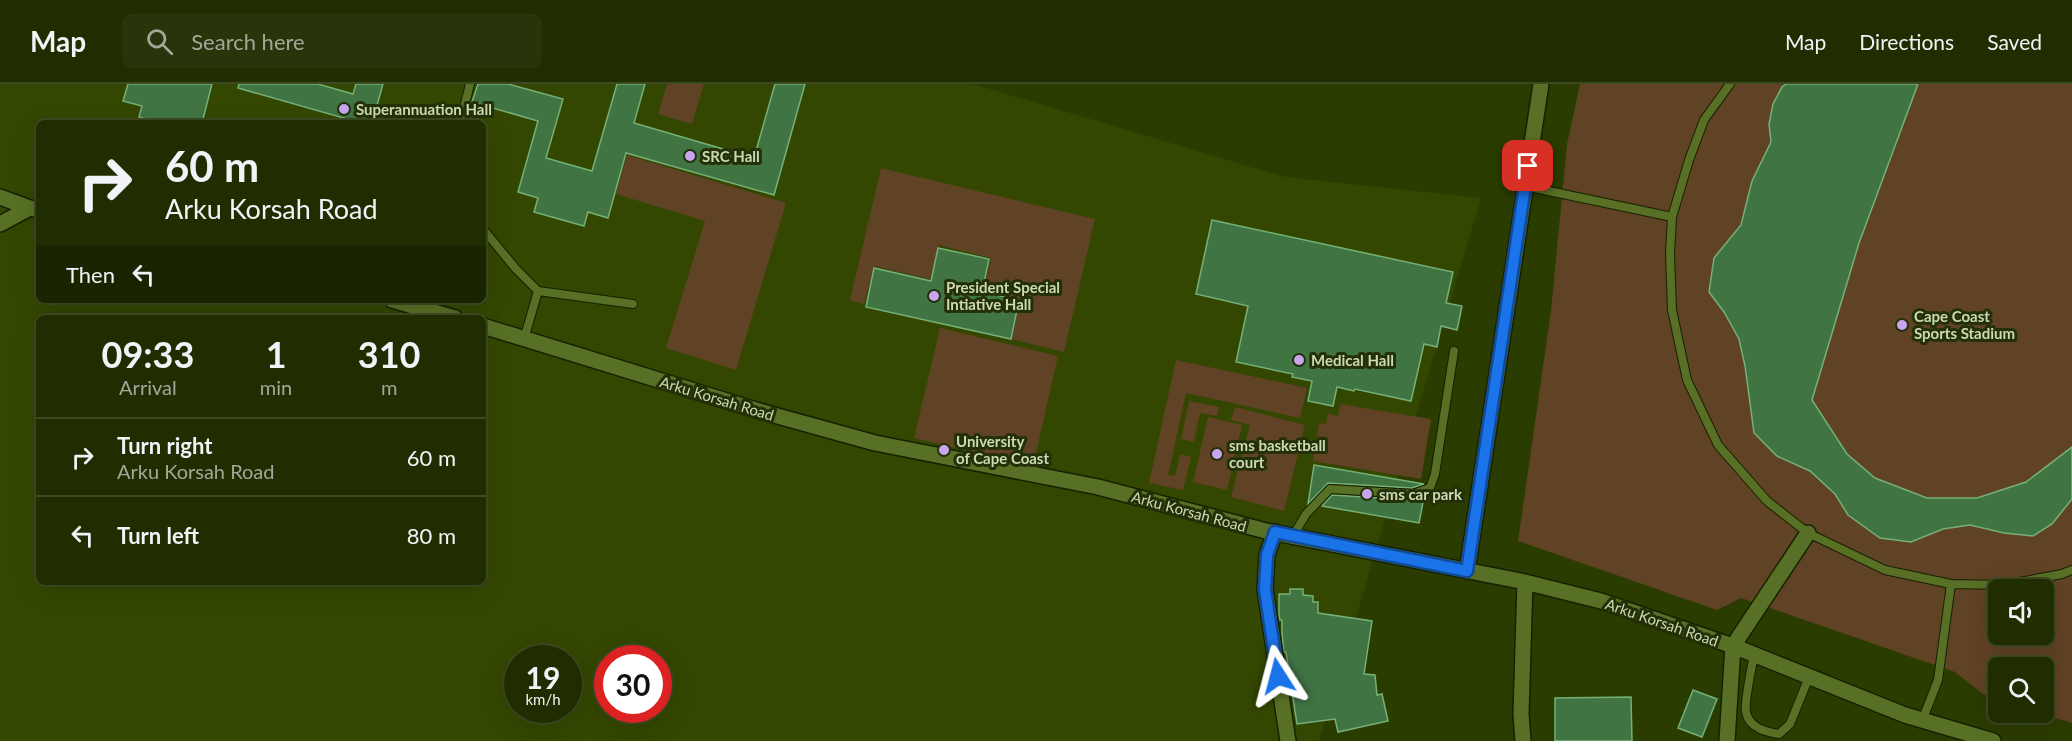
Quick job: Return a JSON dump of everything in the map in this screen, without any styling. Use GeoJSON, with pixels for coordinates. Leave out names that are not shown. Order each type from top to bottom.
{"type":"FeatureCollection","features":[{"type":"Feature","properties":{"kind":"street"},"geometry":{"type":"LineString","coordinates":[[1467,571],[1541,84]]}},
{"type":"Feature","properties":{"kind":"street"},"geometry":{"type":"LineString","coordinates":[[0,196],[34,209]]}},
{"type":"Feature","properties":{"kind":"street"},"geometry":{"type":"LineString","coordinates":[[0,224],[34,209]]}},
{"type":"Feature","properties":{"kind":"street"},"geometry":{"type":"LineString","coordinates":[[402,303],[444,315]]}},
{"type":"Feature","properties":{"kind":"street","name":"Arku Korsah Road"},"geometry":{"type":"LineString","coordinates":[[486,327],[756,410],[874,443],[1098,487],[1266,531],[1525,582],[1601,601],[1733,646],[1922,721],[1993,741]]}},
{"type":"Feature","properties":{"kind":"street"},"geometry":{"type":"LineString","coordinates":[[1275,532],[1267,555],[1265,590],[1288,741]]}},
{"type":"Feature","properties":{"kind":"street"},"geometry":{"type":"LineString","coordinates":[[1727,741],[1733,646],[1808,533]]}},
{"type":"Feature","properties":{"kind":"street"},"geometry":{"type":"LineString","coordinates":[[1523,741],[1521,714],[1525,582]]}},
{"type":"Feature","properties":{"kind":"lane"},"geometry":{"type":"LineString","coordinates":[[461,120],[470,84]]}},
{"type":"Feature","properties":{"kind":"lane"},"geometry":{"type":"LineString","coordinates":[[1730,84],[1704,120],[1689,160],[1672,217],[1670,254],[1672,310],[1687,380],[1718,445],[1767,501],[1808,533],[1885,570],[1951,584],[2003,585],[2072,570]]}},
{"type":"Feature","properties":{"kind":"lane"},"geometry":{"type":"LineString","coordinates":[[1525,186],[1672,217]]}},
{"type":"Feature","properties":{"kind":"lane"},"geometry":{"type":"LineString","coordinates":[[486,233],[538,291],[633,304]]}},
{"type":"Feature","properties":{"kind":"lane"},"geometry":{"type":"LineString","coordinates":[[524,339],[538,291]]}},
{"type":"Feature","properties":{"kind":"lane"},"geometry":{"type":"LineString","coordinates":[[1293,536],[1306,514],[1330,489],[1413,494],[1430,488],[1435,474],[1454,351]]}},
{"type":"Feature","properties":{"kind":"lane"},"geometry":{"type":"LineString","coordinates":[[1922,721],[1938,680],[1951,584]]}},
{"type":"Feature","properties":{"kind":"lane"},"geometry":{"type":"LineString","coordinates":[[1754,655],[1746,712],[1754,725],[1762,732],[1779,734],[1790,724],[1809,677]]}},
{"type":"Feature","properties":{"kind":"shaded area","name":"University of Cape Coast"},"geometry":{"type":"Polygon","coordinates":[[[0,84],[973,84],[1285,177],[1481,198],[1319,741],[0,741],[0,84]]]}},
{"type":"Feature","properties":{"kind":"shaded area"},"geometry":{"type":"Polygon","coordinates":[[[667,84],[704,84],[692,124],[658,114],[667,84]]]}},
{"type":"Feature","properties":{"kind":"shaded area","name":"Cape Coast Sports Stadium"},"geometry":{"type":"Polygon","coordinates":[[[1580,84],[2072,84],[2072,723],[2054,718],[2054,657],[1988,657],[1988,696],[1955,672],[1741,598],[1717,610],[1518,541],[1551,311],[1567,144],[1580,84]]]}},
{"type":"Feature","properties":{"kind":"shaded area"},"geometry":{"type":"Polygon","coordinates":[[[627,155],[786,203],[736,370],[666,348],[705,221],[616,194],[627,155]]]}},
{"type":"Feature","properties":{"kind":"shaded area"},"geometry":{"type":"Polygon","coordinates":[[[881,168],[1095,219],[1064,352],[1011,339],[1020,300],[983,291],[991,258],[939,245],[930,279],[874,266],[864,304],[850,300],[881,168]]]}},
{"type":"Feature","properties":{"kind":"shaded area"},"geometry":{"type":"Polygon","coordinates":[[[940,328],[1058,356],[1033,466],[914,438],[940,328]]]}},
{"type":"Feature","properties":{"kind":"shaded area"},"geometry":{"type":"Polygon","coordinates":[[[1176,360],[1307,388],[1300,418],[1186,393],[1168,475],[1175,476],[1180,454],[1191,457],[1183,490],[1149,483],[1176,360]]]}},
{"type":"Feature","properties":{"kind":"shaded area"},"geometry":{"type":"Polygon","coordinates":[[[1189,401],[1219,407],[1217,416],[1200,413],[1194,442],[1181,439],[1189,401]]]}},
{"type":"Feature","properties":{"kind":"shaded area"},"geometry":{"type":"Polygon","coordinates":[[[1340,404],[1431,419],[1421,479],[1313,461],[1319,423],[1326,424],[1328,414],[1338,416],[1340,404]]]}},
{"type":"Feature","properties":{"kind":"shaded area"},"geometry":{"type":"Polygon","coordinates":[[[1235,407],[1305,425],[1284,511],[1231,497],[1250,425],[1231,420],[1235,407]]]}},
{"type":"Feature","properties":{"kind":"shaded area","name":"sms basketball court"},"geometry":{"type":"Polygon","coordinates":[[[1208,417],[1242,425],[1227,490],[1193,482],[1208,417]]]}},
{"type":"Feature","properties":{"kind":"building"},"geometry":{"type":"Polygon","coordinates":[[[128,84],[212,84],[203,120],[149,120],[139,117],[142,106],[123,101],[128,84]]]}},
{"type":"Feature","properties":{"kind":"building","name":"Superannuation Hall"},"geometry":{"type":"Polygon","coordinates":[[[239,84],[318,84],[353,94],[356,84],[383,84],[373,120],[350,120],[238,88],[239,84]]]}},
{"type":"Feature","properties":{"kind":"building","name":"SRC Hall"},"geometry":{"type":"Polygon","coordinates":[[[478,84],[508,84],[563,99],[546,158],[592,171],[617,84],[645,84],[634,123],[754,158],[775,84],[805,84],[774,195],[626,153],[608,218],[588,212],[584,226],[534,212],[538,198],[518,192],[538,121],[472,102],[478,84]]]}},
{"type":"Feature","properties":{"kind":"building"},"geometry":{"type":"Polygon","coordinates":[[[1786,84],[1918,84],[1859,243],[1812,400],[1847,454],[1875,478],[1927,498],[1977,498],[2026,482],[2072,447],[2072,499],[2052,524],[2033,536],[2004,533],[1970,525],[1943,529],[1911,542],[1880,538],[1848,515],[1835,494],[1810,471],[1777,456],[1754,433],[1739,339],[1724,312],[1709,292],[1714,258],[1741,225],[1752,181],[1771,142],[1769,124],[1773,104],[1786,84]]]}},
{"type":"Feature","properties":{"kind":"building"},"geometry":{"type":"Polygon","coordinates":[[[1212,220],[1453,272],[1446,303],[1462,306],[1457,330],[1441,326],[1437,347],[1424,344],[1411,401],[1337,387],[1333,406],[1308,401],[1312,381],[1292,377],[1293,374],[1236,362],[1248,306],[1196,294],[1212,220]]]}},
{"type":"Feature","properties":{"kind":"building","name":"President Special Intiative Hall"},"geometry":{"type":"Polygon","coordinates":[[[938,248],[989,259],[982,292],[1019,300],[1011,339],[866,307],[874,268],[931,281],[938,248]]]}},
{"type":"Feature","properties":{"kind":"building"},"geometry":{"type":"Polygon","coordinates":[[[1314,465],[1424,484],[1412,488],[1328,483],[1308,504],[1314,465]]]}},
{"type":"Feature","properties":{"kind":"building"},"geometry":{"type":"Polygon","coordinates":[[[1332,495],[1413,500],[1424,497],[1419,523],[1322,506],[1332,495]]]}},
{"type":"Feature","properties":{"kind":"building"},"geometry":{"type":"Polygon","coordinates":[[[1290,589],[1303,589],[1303,595],[1313,596],[1313,602],[1318,602],[1318,613],[1372,621],[1364,674],[1375,675],[1377,695],[1382,694],[1388,721],[1338,732],[1335,719],[1297,724],[1286,652],[1284,652],[1282,620],[1279,616],[1279,594],[1290,594],[1290,589]]]}},
{"type":"Feature","properties":{"kind":"building"},"geometry":{"type":"Polygon","coordinates":[[[1693,690],[1717,699],[1702,737],[1678,728],[1693,690]]]}},
{"type":"Feature","properties":{"kind":"building"},"geometry":{"type":"Polygon","coordinates":[[[1631,697],[1632,741],[1555,741],[1555,698],[1631,697]]]}},
{"type":"Feature","properties":{"kind":"place","name":"Superannuation Hall"},"geometry":{"type":"Point","coordinates":[344,109]}},
{"type":"Feature","properties":{"kind":"place","name":"SRC Hall"},"geometry":{"type":"Point","coordinates":[690,156]}},
{"type":"Feature","properties":{"kind":"place","name":"President Special Intiative Hall"},"geometry":{"type":"Point","coordinates":[934,296]}},
{"type":"Feature","properties":{"kind":"place","name":"Cape Coast Sports Stadium"},"geometry":{"type":"Point","coordinates":[1902,325]}},
{"type":"Feature","properties":{"kind":"place","name":"Medical Hall"},"geometry":{"type":"Point","coordinates":[1299,360]}},
{"type":"Feature","properties":{"kind":"place","name":"University of Cape Coast"},"geometry":{"type":"Point","coordinates":[944,450]}},
{"type":"Feature","properties":{"kind":"place","name":"sms basketball court"},"geometry":{"type":"Point","coordinates":[1217,454]}},
{"type":"Feature","properties":{"kind":"place","name":"sms car park"},"geometry":{"type":"Point","coordinates":[1367,494]}},
{"type":"Feature","properties":{"kind":"route"},"geometry":{"type":"LineString","coordinates":[[1278,676],[1265,590],[1267,555],[1275,532],[1467,571],[1528,166]]}}]}
